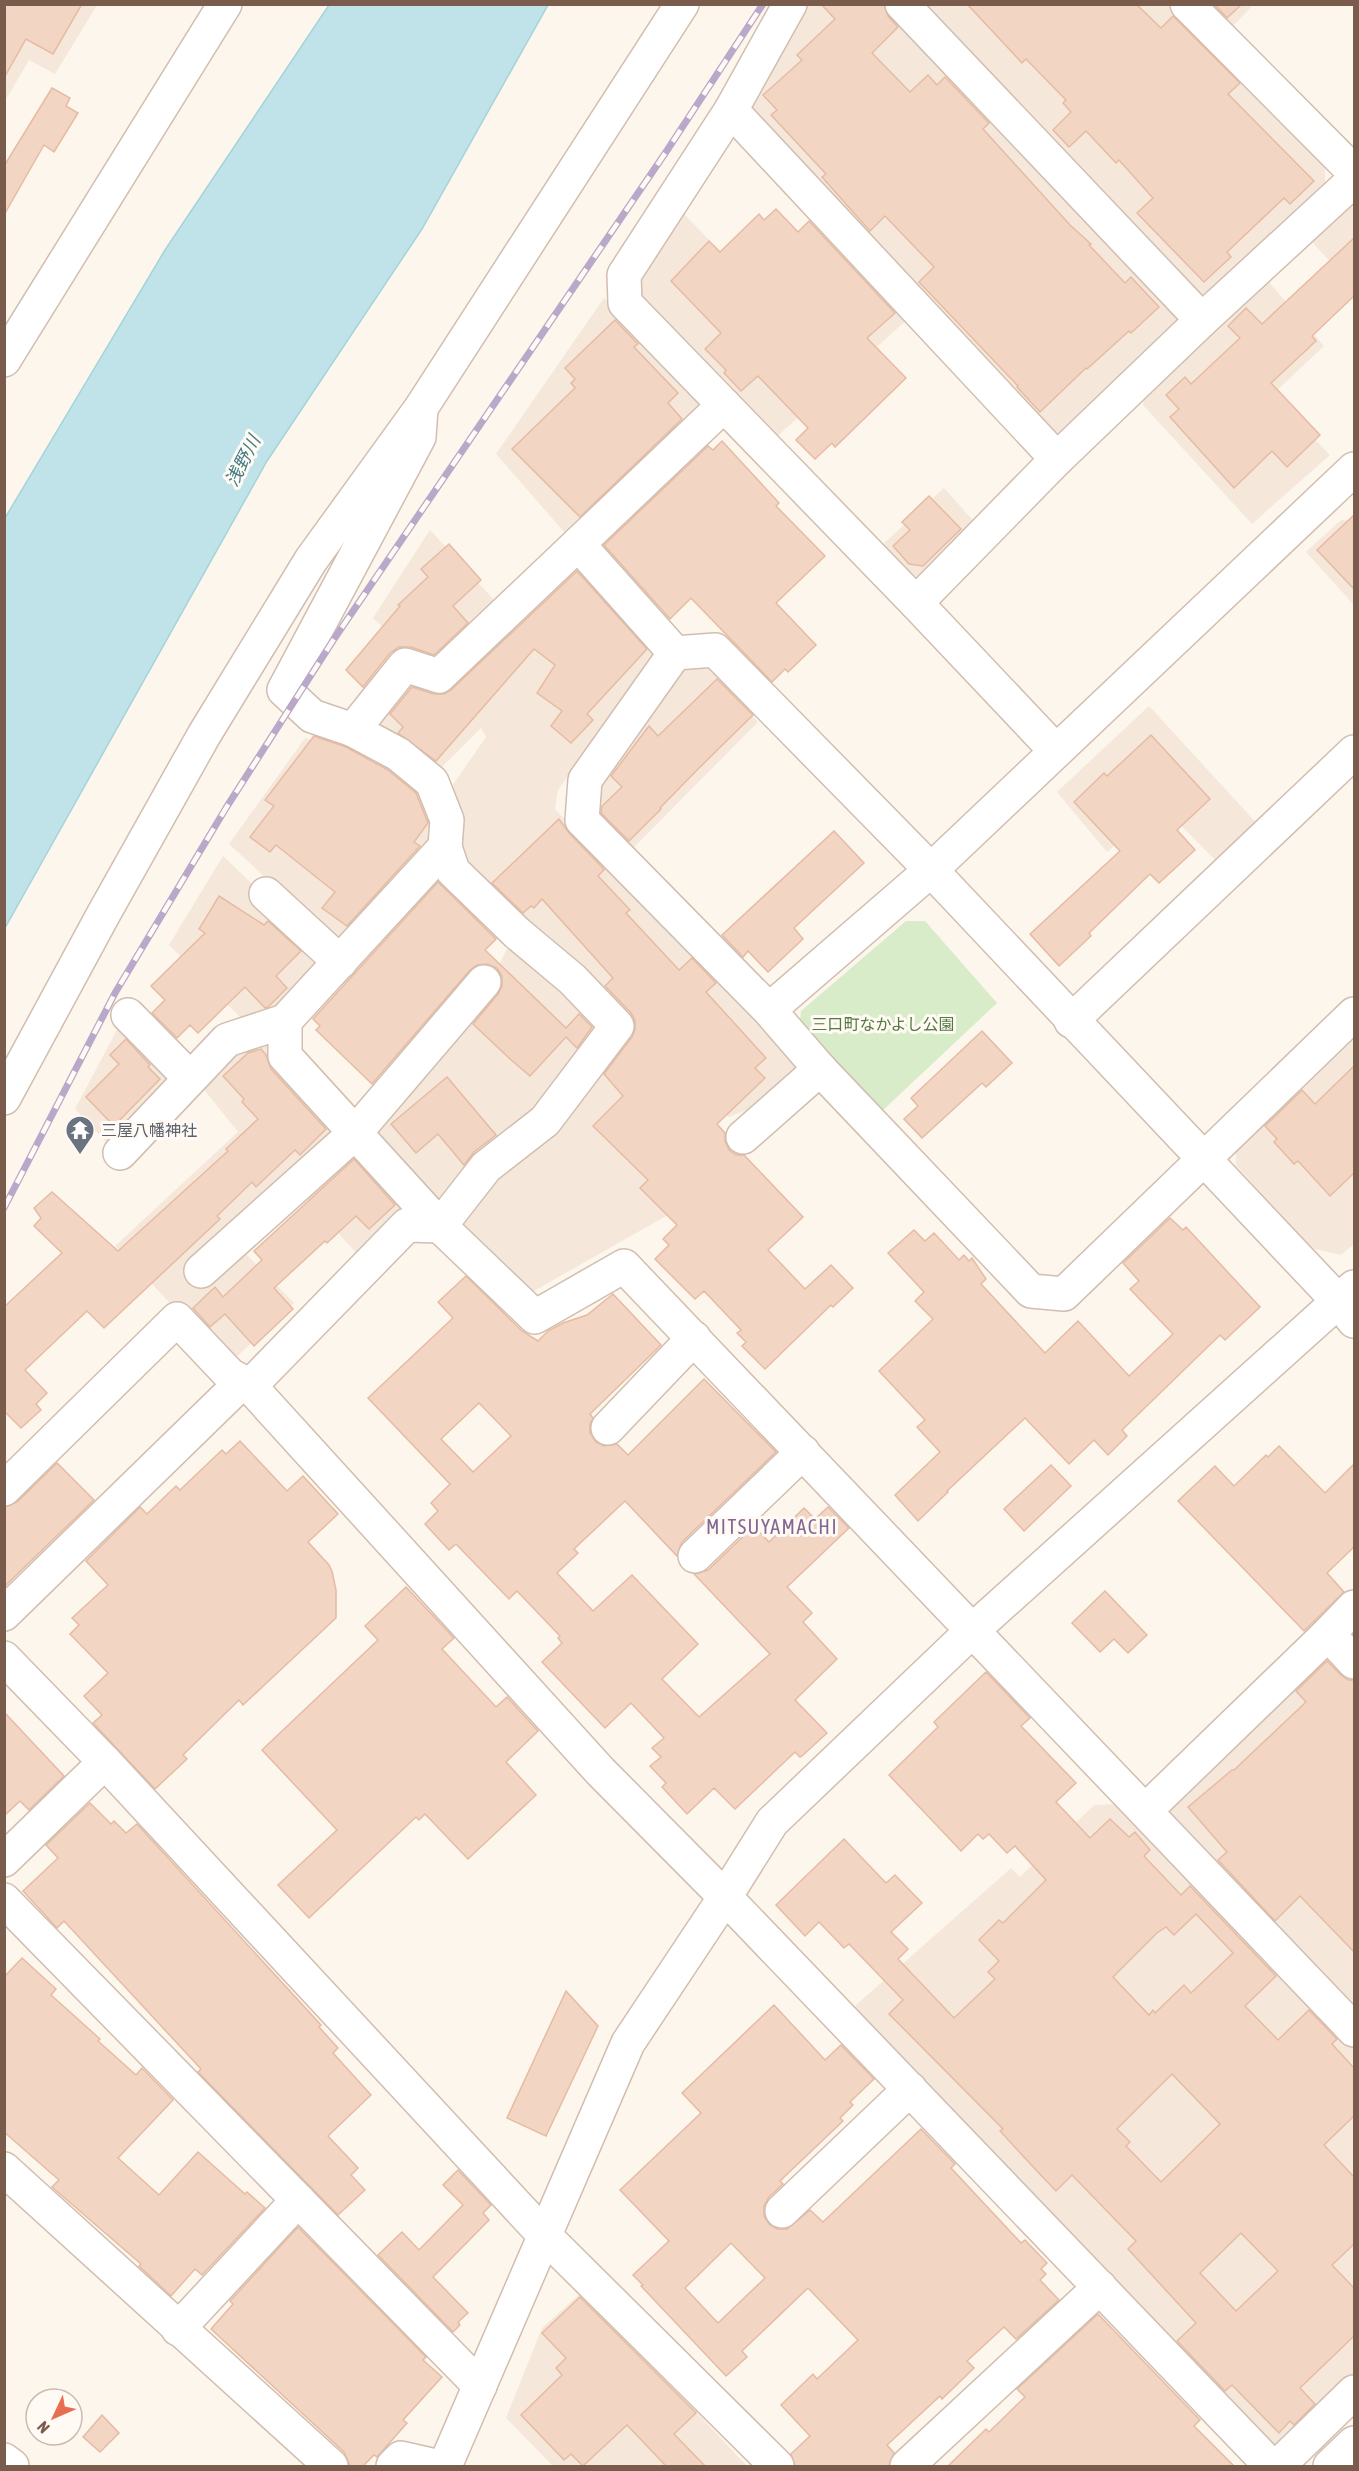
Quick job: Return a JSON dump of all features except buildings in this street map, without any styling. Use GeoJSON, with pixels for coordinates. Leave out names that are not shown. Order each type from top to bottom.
{"type":"FeatureCollection","features":[{"type":"Feature","properties":{"kind":"street"},"geometry":{"type":"LineString","coordinates":[[4,360],[225,4]]}},
{"type":"Feature","properties":{"kind":"street"},"geometry":{"type":"LineString","coordinates":[[4,1098],[204,735],[311,560],[421,408],[682,4]]}},
{"type":"Feature","properties":{"kind":"street"},"geometry":{"type":"LineString","coordinates":[[790,4],[731,110],[624,275],[625,303],[1056,751]]}},
{"type":"Feature","properties":{"kind":"street"},"geometry":{"type":"LineString","coordinates":[[902,4],[1202,320]]}},
{"type":"Feature","properties":{"kind":"street"},"geometry":{"type":"LineString","coordinates":[[1187,4],[1354,172]]}},
{"type":"Feature","properties":{"kind":"street"},"geometry":{"type":"LineString","coordinates":[[731,110],[1057,459]]}},
{"type":"Feature","properties":{"kind":"street"},"geometry":{"type":"LineString","coordinates":[[916,603],[1057,459],[1202,320],[1354,180]]}},
{"type":"Feature","properties":{"kind":"street"},"geometry":{"type":"LineString","coordinates":[[353,730],[405,665],[439,676],[724,405]]}},
{"type":"Feature","properties":{"kind":"street"},"geometry":{"type":"LineString","coordinates":[[421,408],[419,437],[284,690],[312,716],[353,730],[398,754],[432,782],[447,820],[445,847],[453,871],[517,933],[572,979],[617,1026],[545,1121],[486,1167],[440,1226]]}},
{"type":"Feature","properties":{"kind":"street"},"geometry":{"type":"LineString","coordinates":[[769,1010],[931,870],[1056,751],[1350,484]]}},
{"type":"Feature","properties":{"kind":"street"},"geometry":{"type":"LineString","coordinates":[[578,544],[675,653]]}},
{"type":"Feature","properties":{"kind":"street"},"geometry":{"type":"LineString","coordinates":[[445,2466],[628,2043],[772,1822],[974,1629],[1349,1303],[1202,1159],[931,870],[714,650],[675,653]]}},
{"type":"Feature","properties":{"kind":"street"},"geometry":{"type":"LineString","coordinates":[[675,653],[585,780],[582,820],[769,1010],[820,1069],[1031,1291],[1064,1294],[1354,1014]]}},
{"type":"Feature","properties":{"kind":"street"},"geometry":{"type":"LineString","coordinates":[[1071,1021],[1354,753]]}},
{"type":"Feature","properties":{"kind":"street"},"geometry":{"type":"LineString","coordinates":[[120,1153],[227,1040],[285,1022],[445,847]]}},
{"type":"Feature","properties":{"kind":"street"},"geometry":{"type":"LineString","coordinates":[[266,894],[340,962]]}},
{"type":"Feature","properties":{"kind":"street"},"geometry":{"type":"LineString","coordinates":[[201,1271],[355,1133],[484,982]]}},
{"type":"Feature","properties":{"kind":"street"},"geometry":{"type":"LineString","coordinates":[[128,1015],[190,1078]]}},
{"type":"Feature","properties":{"kind":"street"},"geometry":{"type":"LineString","coordinates":[[285,1022],[285,1056],[440,1226],[535,1317],[624,1266],[974,1629],[1354,2030]]}},
{"type":"Feature","properties":{"kind":"street"},"geometry":{"type":"LineString","coordinates":[[743,1137],[820,1069]]}},
{"type":"Feature","properties":{"kind":"street"},"geometry":{"type":"LineString","coordinates":[[4,1614],[246,1384],[407,1225],[440,1226]]}},
{"type":"Feature","properties":{"kind":"street"},"geometry":{"type":"LineString","coordinates":[[4,1489],[177,1319],[230,1375],[246,1384],[601,1773],[725,1897],[1271,2466]]}},
{"type":"Feature","properties":{"kind":"street"},"geometry":{"type":"LineString","coordinates":[[608,1428],[694,1338]]}},
{"type":"Feature","properties":{"kind":"street"},"geometry":{"type":"LineString","coordinates":[[695,1556],[803,1452]]}},
{"type":"Feature","properties":{"kind":"street"},"geometry":{"type":"LineString","coordinates":[[1146,1810],[1354,1607]]}},
{"type":"Feature","properties":{"kind":"street"},"geometry":{"type":"LineString","coordinates":[[1328,1634],[1354,1662]]}},
{"type":"Feature","properties":{"kind":"street"},"geometry":{"type":"LineString","coordinates":[[4,1658],[105,1762],[545,2236],[777,2466]]}},
{"type":"Feature","properties":{"kind":"street"},"geometry":{"type":"LineString","coordinates":[[4,1860],[105,1762]]}},
{"type":"Feature","properties":{"kind":"street"},"geometry":{"type":"LineString","coordinates":[[4,1900],[480,2386]]}},
{"type":"Feature","properties":{"kind":"street"},"geometry":{"type":"LineString","coordinates":[[782,2211],[910,2089]]}},
{"type":"Feature","properties":{"kind":"street"},"geometry":{"type":"LineString","coordinates":[[4,2169],[331,2466]]}},
{"type":"Feature","properties":{"kind":"street"},"geometry":{"type":"LineString","coordinates":[[178,2329],[298,2200]]}},
{"type":"Feature","properties":{"kind":"street"},"geometry":{"type":"LineString","coordinates":[[907,2466],[1100,2287]]}},
{"type":"Feature","properties":{"kind":"street"},"geometry":{"type":"LineString","coordinates":[[1278,2466],[1354,2392]]}},
{"type":"Feature","properties":{"kind":"street"},"geometry":{"type":"LineString","coordinates":[[1330,2466],[1354,2443]]}},
{"type":"Feature","properties":{"kind":"street"},"geometry":{"type":"LineString","coordinates":[[393,2466],[401,2458],[436,2466]]}},
{"type":"Feature","properties":{"kind":"street"},"geometry":{"type":"LineString","coordinates":[[4,2460],[12,2466]]}},
{"type":"Feature","properties":{"kind":"shaded area"},"geometry":{"type":"Polygon","coordinates":[[[5,5],[97,5],[55,74],[29,60],[5,101],[5,5]]]}},
{"type":"Feature","properties":{"kind":"shaded area"},"geometry":{"type":"Polygon","coordinates":[[[802,5],[882,5],[1181,311],[1182,331],[1074,435],[1046,431],[749,107],[802,5]]]}},
{"type":"Feature","properties":{"kind":"shaded area"},"geometry":{"type":"Polygon","coordinates":[[[914,5],[1167,5],[1325,166],[1325,192],[1213,298],[1195,291],[914,5]]]}},
{"type":"Feature","properties":{"kind":"shaded area"},"geometry":{"type":"Polygon","coordinates":[[[1209,5],[1253,5],[1232,27],[1209,5]]]}},
{"type":"Feature","properties":{"kind":"shaded area"},"geometry":{"type":"Polygon","coordinates":[[[1346,205],[1354,206],[1354,287],[1311,241],[1346,205]]]}},
{"type":"Feature","properties":{"kind":"shaded area"},"geometry":{"type":"Polygon","coordinates":[[[684,214],[802,336],[867,276],[909,318],[773,440],[639,299],[642,278],[684,214]]]}},
{"type":"Feature","properties":{"kind":"shaded area"},"geometry":{"type":"Polygon","coordinates":[[[1267,280],[1324,346],[1272,395],[1330,455],[1252,524],[1143,405],[1145,395],[1267,280]]]}},
{"type":"Feature","properties":{"kind":"shaded area"},"geometry":{"type":"Polygon","coordinates":[[[604,298],[705,404],[564,532],[496,454],[604,298]]]}},
{"type":"Feature","properties":{"kind":"shaded area"},"geometry":{"type":"Polygon","coordinates":[[[944,488],[977,525],[928,575],[907,577],[879,548],[944,488]]]}},
{"type":"Feature","properties":{"kind":"shaded area"},"geometry":{"type":"Polygon","coordinates":[[[1341,520],[1354,521],[1354,605],[1306,552],[1341,520]]]}},
{"type":"Feature","properties":{"kind":"shaded area"},"geometry":{"type":"Polygon","coordinates":[[[430,530],[494,600],[431,656],[404,647],[373,618],[430,530]]]}},
{"type":"Feature","properties":{"kind":"shaded area"},"geometry":{"type":"Polygon","coordinates":[[[575,556],[663,647],[558,790],[555,809],[797,1066],[754,1107],[729,1117],[461,868],[448,792],[486,737],[481,728],[436,773],[369,729],[408,677],[442,693],[575,556]]]}},
{"type":"Feature","properties":{"kind":"shaded area"},"geometry":{"type":"Polygon","coordinates":[[[703,660],[758,722],[631,850],[592,810],[591,786],[680,665],[703,660]]]}},
{"type":"Feature","properties":{"kind":"shaded area"},"geometry":{"type":"Polygon","coordinates":[[[1149,706],[1261,828],[1220,865],[1161,805],[1107,852],[1057,792],[1149,706]]]}},
{"type":"Feature","properties":{"kind":"shaded area"},"geometry":{"type":"Polygon","coordinates":[[[305,738],[394,767],[422,790],[439,821],[431,847],[342,948],[229,844],[305,738]]]}},
{"type":"Feature","properties":{"kind":"shaded area"},"geometry":{"type":"Polygon","coordinates":[[[223,856],[327,955],[274,1015],[248,1025],[169,945],[223,856]]]}},
{"type":"Feature","properties":{"kind":"shaded area"},"geometry":{"type":"Polygon","coordinates":[[[511,941],[601,1029],[540,1116],[442,1212],[372,1131],[486,990],[511,941]]]}},
{"type":"Feature","properties":{"kind":"shaded area"},"geometry":{"type":"Polygon","coordinates":[[[119,1026],[170,1075],[109,1145],[75,1109],[119,1026]]]}},
{"type":"Feature","properties":{"kind":"shaded area"},"geometry":{"type":"Polygon","coordinates":[[[279,1030],[340,1126],[188,1267],[201,1288],[244,1252],[294,1303],[229,1364],[115,1246],[238,1132],[198,1082],[229,1042],[279,1030]]]}},
{"type":"Feature","properties":{"kind":"shaded area"},"geometry":{"type":"Polygon","coordinates":[[[624,1036],[742,1153],[682,1207],[525,1296],[451,1223],[624,1036]]]}},
{"type":"Feature","properties":{"kind":"shaded area"},"geometry":{"type":"Polygon","coordinates":[[[1354,1040],[1354,1244],[1341,1255],[1310,1248],[1236,1165],[1236,1152],[1354,1040]]]}},
{"type":"Feature","properties":{"kind":"shaded area"},"geometry":{"type":"Polygon","coordinates":[[[356,1147],[419,1214],[360,1257],[303,1194],[356,1147]]]}},
{"type":"Feature","properties":{"kind":"shaded area"},"geometry":{"type":"Polygon","coordinates":[[[1334,1652],[1354,1674],[1354,2013],[1170,1821],[1171,1805],[1334,1652]]]}},
{"type":"Feature","properties":{"kind":"shaded area"},"geometry":{"type":"Polygon","coordinates":[[[1121,1804],[1354,2045],[1354,2378],[1283,2448],[1265,2444],[853,2017],[856,2005],[1011,1868],[1020,1877],[1094,1805],[1121,1804]]]}},
{"type":"Feature","properties":{"kind":"shaded area"},"geometry":{"type":"Polygon","coordinates":[[[582,2292],[747,2466],[553,2466],[506,2418],[542,2328],[582,2292]]]}},
{"type":"Feature","properties":{"kind":"green space","name":"三口町なかよし公園"},"geometry":{"type":"Polygon","coordinates":[[[906,921],[925,921],[997,1003],[881,1112],[799,1029],[801,1011],[906,921]]]}},
{"type":"Feature","properties":{"kind":"water","name":"浅野川"},"geometry":{"type":"Polygon","coordinates":[[[329,5],[548,5],[422,229],[267,461],[5,928],[5,518],[165,250],[329,5]]]}},
{"type":"Feature","properties":{"kind":"railway"},"geometry":{"type":"LineString","coordinates":[[4,1208],[115,993],[226,808],[334,639],[666,152],[763,4]]}},
{"type":"Feature","properties":{"kind":"place","name":"三屋八幡神社"},"geometry":{"type":"Point","coordinates":[80,1156]}},
{"type":"Feature","properties":{"kind":"district","name":"MITSUYAMACHI"},"geometry":{"type":"Point","coordinates":[772,1527]}}]}
